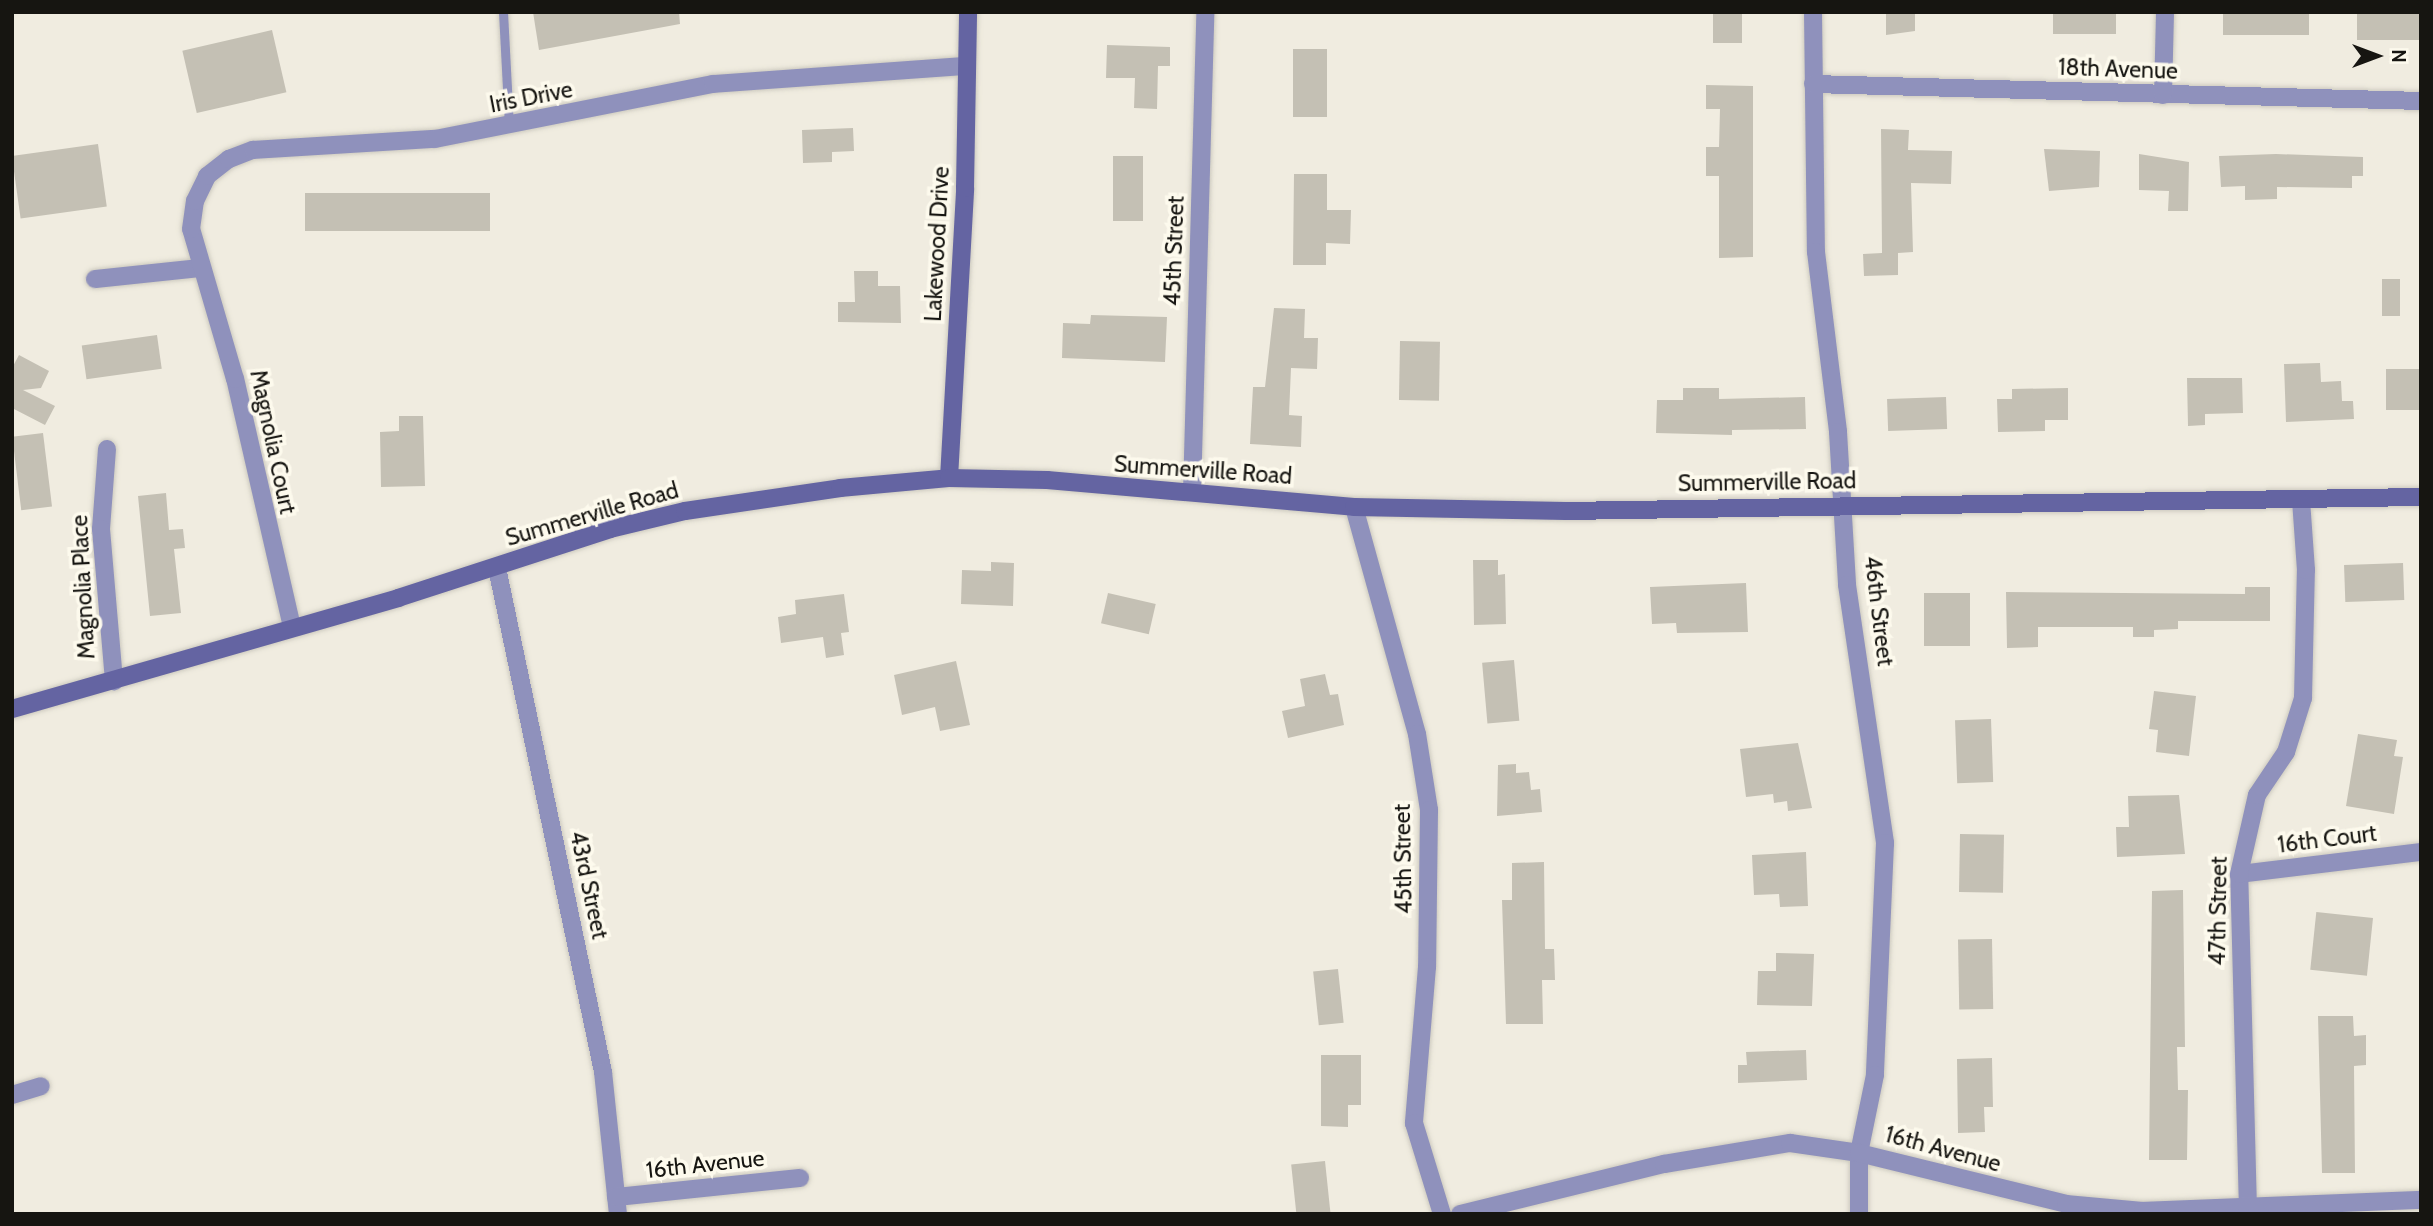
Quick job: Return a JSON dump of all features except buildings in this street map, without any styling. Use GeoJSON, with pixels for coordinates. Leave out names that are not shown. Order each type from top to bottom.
{"type":"FeatureCollection","features":[{"type":"Feature","properties":{"kind":"main road","name":"Lakewood Drive"},"geometry":{"type":"LineString","coordinates":[[949,478],[965,188],[968,12]]}},
{"type":"Feature","properties":{"kind":"main road","name":"Summerville Road"},"geometry":{"type":"LineString","coordinates":[[12,709],[497,568],[610,529],[685,511],[949,478],[1192,492],[1354,507],[1566,511],[2030,500],[2421,497]]}},
{"type":"Feature","properties":{"kind":"street","name":"45th Street"},"geometry":{"type":"LineString","coordinates":[[1192,492],[1205,12]]}},
{"type":"Feature","properties":{"kind":"street","name":"46th Street"},"geometry":{"type":"LineString","coordinates":[[1813,12],[1816,252],[1845,506],[1847,585],[1885,843],[1875,1075],[1859,1153],[1859,1214]]}},
{"type":"Feature","properties":{"kind":"street"},"geometry":{"type":"LineString","coordinates":[[2164,95],[2165,12]]}},
{"type":"Feature","properties":{"kind":"street","name":"Iris Drive"},"geometry":{"type":"LineString","coordinates":[[200,268],[191,229],[195,201],[207,176],[229,159],[292,145],[383,144],[509,127],[713,85],[965,66]]}},
{"type":"Feature","properties":{"kind":"street","name":"18th Avenue"},"geometry":{"type":"LineString","coordinates":[[1813,84],[2421,102]]}},
{"type":"Feature","properties":{"kind":"street"},"geometry":{"type":"LineString","coordinates":[[95,279],[200,268]]}},
{"type":"Feature","properties":{"kind":"street","name":"Magnolia Court"},"geometry":{"type":"LineString","coordinates":[[200,268],[235,379],[292,627]]}},
{"type":"Feature","properties":{"kind":"street","name":"Magnolia Place"},"geometry":{"type":"LineString","coordinates":[[107,449],[101,529],[114,681]]}},
{"type":"Feature","properties":{"kind":"street","name":"47th Street"},"geometry":{"type":"LineString","coordinates":[[2248,1210],[2239,874],[2257,795],[2286,751],[2304,698],[2301,500]]}},
{"type":"Feature","properties":{"kind":"street","name":"45th Street"},"geometry":{"type":"LineString","coordinates":[[1354,507],[1414,721],[1429,810],[1427,967],[1414,1123],[1442,1214]]}},
{"type":"Feature","properties":{"kind":"street","name":"43rd Street"},"geometry":{"type":"LineString","coordinates":[[497,568],[603,1072],[617,1206]]}},
{"type":"Feature","properties":{"kind":"street","name":"16th Court"},"geometry":{"type":"LineString","coordinates":[[2239,874],[2421,852]]}},
{"type":"Feature","properties":{"kind":"street"},"geometry":{"type":"LineString","coordinates":[[12,1095],[41,1086]]}},
{"type":"Feature","properties":{"kind":"street","name":"16th Avenue"},"geometry":{"type":"LineString","coordinates":[[1460,1214],[1739,1149],[1790,1143],[1859,1153],[2066,1203],[2143,1211],[2248,1210],[2421,1199]]}},
{"type":"Feature","properties":{"kind":"street","name":"16th Avenue"},"geometry":{"type":"LineString","coordinates":[[617,1206],[800,1178]]}},
{"type":"Feature","properties":{"kind":"lane"},"geometry":{"type":"LineString","coordinates":[[503,12],[509,127]]}}]}
